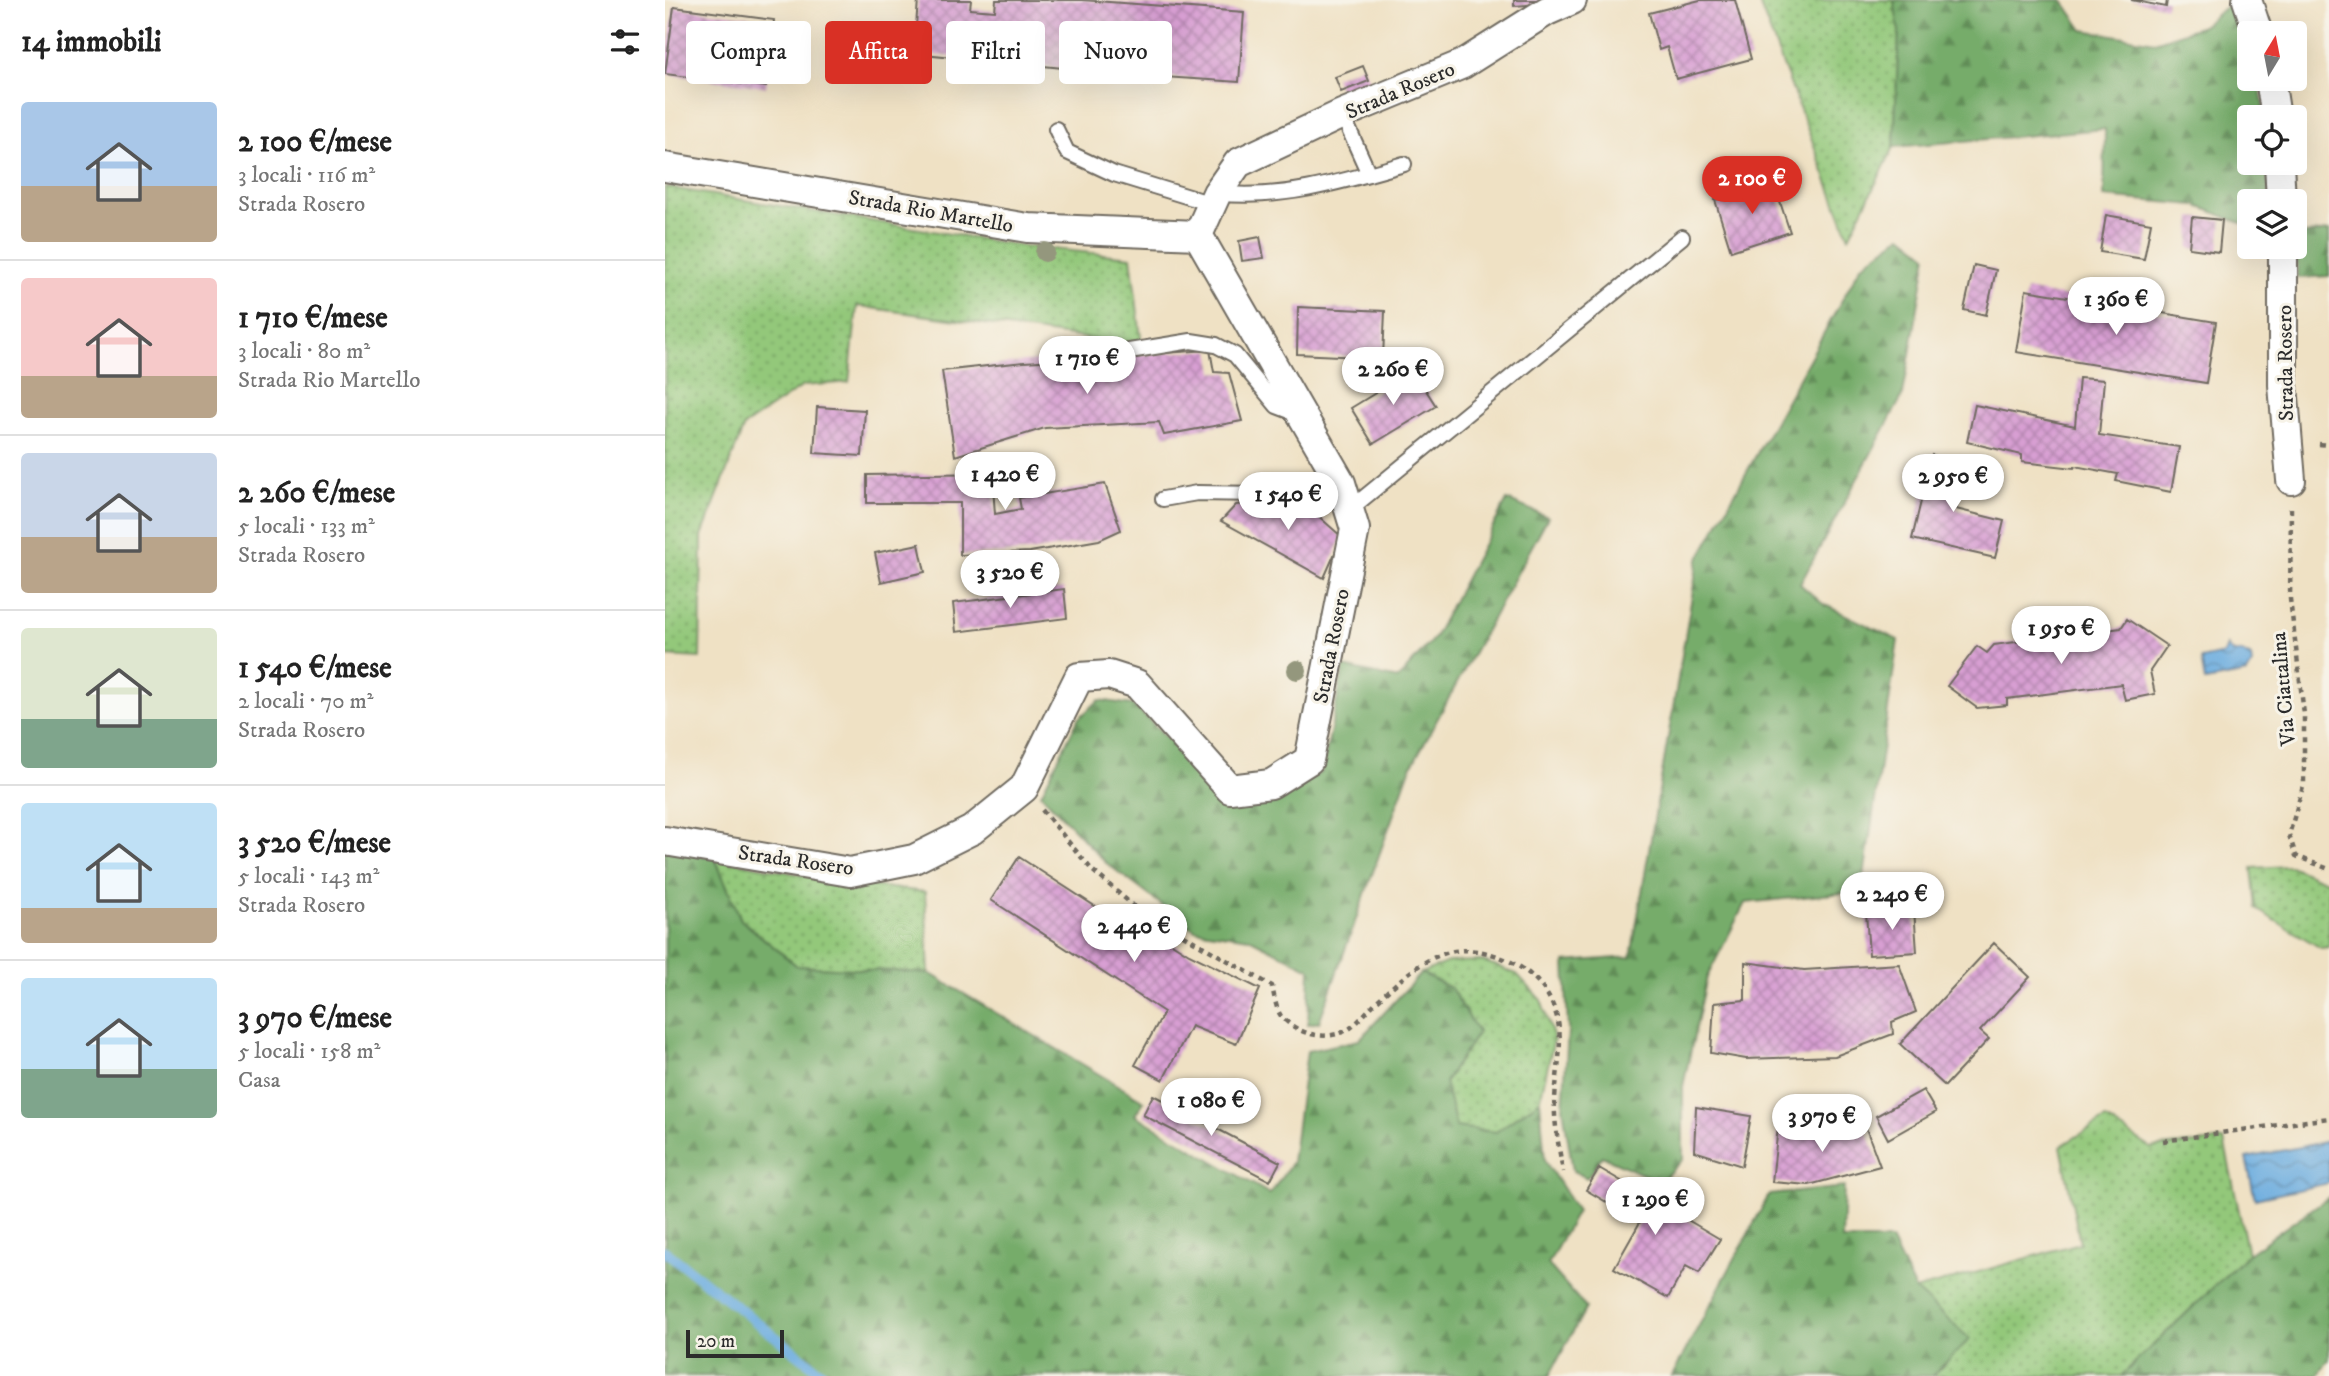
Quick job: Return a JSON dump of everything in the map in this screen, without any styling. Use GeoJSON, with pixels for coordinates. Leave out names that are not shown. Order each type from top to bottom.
{"type":"FeatureCollection","features":[{"type":"Feature","properties":{"kind":"street","name":"Strada Rosero"},"geometry":{"type":"LineString","coordinates":[[665,841],[850,872],[914,859],[972,830],[1024,788],[1079,677],[1109,675],[1137,684],[1230,789],[1271,784],[1309,760],[1355,529],[1341,483],[1198,235],[1214,199],[1238,163],[1342,114],[1463,64],[1546,11],[1572,0]]}},
{"type":"Feature","properties":{"kind":"street"},"geometry":{"type":"LineString","coordinates":[[2248,0],[2254,21]]}},
{"type":"Feature","properties":{"kind":"street","name":"Strada Rio Martello"},"geometry":{"type":"LineString","coordinates":[[665,167],[1028,228],[1198,235]]}},
{"type":"Feature","properties":{"kind":"street","name":"Strada Rosero"},"geometry":{"type":"LineString","coordinates":[[2283,259],[2283,385],[2291,480]]}},
{"type":"Feature","properties":{"kind":"lane"},"geometry":{"type":"LineString","coordinates":[[1342,114],[1369,174]]}},
{"type":"Feature","properties":{"kind":"lane"},"geometry":{"type":"LineString","coordinates":[[1056,130],[1067,152],[1114,174],[1214,199],[1281,193],[1404,164]]}},
{"type":"Feature","properties":{"kind":"lane"},"geometry":{"type":"LineString","coordinates":[[1349,510],[1682,237]]}},
{"type":"Feature","properties":{"kind":"lane"},"geometry":{"type":"LineString","coordinates":[[1082,354],[1123,352],[1191,341],[1216,345],[1235,355],[1277,406],[1299,414]]}},
{"type":"Feature","properties":{"kind":"lane"},"geometry":{"type":"LineString","coordinates":[[1163,499],[1197,493],[1260,494],[1341,483]]}},
{"type":"Feature","properties":{"kind":"path","name":"Via Ciattalina"},"geometry":{"type":"LineString","coordinates":[[2291,480],[2290,599],[2304,715],[2304,783],[2289,835],[2296,856],[2329,869]]}},
{"type":"Feature","properties":{"kind":"path"},"geometry":{"type":"LineString","coordinates":[[1024,788],[1101,877],[1136,908],[1272,986],[1280,1015],[1304,1032],[1328,1037],[1349,1029],[1405,974],[1436,955],[1467,948],[1496,955],[1526,969],[1546,990],[1556,1016],[1560,1047],[1555,1113],[1563,1172]]}},
{"type":"Feature","properties":{"kind":"path"},"geometry":{"type":"LineString","coordinates":[[2163,1141],[2329,1118]]}},
{"type":"Feature","properties":{"kind":"green space"},"geometry":{"type":"Polygon","coordinates":[[[1758,0],[1894,0],[1899,31],[1894,147],[1849,237],[1758,0]]]}},
{"type":"Feature","properties":{"kind":"green space"},"geometry":{"type":"Polygon","coordinates":[[[1894,0],[2062,0],[2083,30],[2155,42],[2202,26],[2228,5],[2237,21],[2237,91],[2261,91],[2263,105],[2237,105],[2237,175],[2268,175],[2268,189],[2237,189],[2237,221],[2195,205],[2104,197],[2105,129],[1894,147],[1899,31],[1894,0]]]}},
{"type":"Feature","properties":{"kind":"green space"},"geometry":{"type":"Polygon","coordinates":[[[665,187],[1023,246],[1131,257],[1142,346],[857,306],[849,382],[803,386],[744,426],[702,536],[700,658],[665,656],[665,187]]]}},
{"type":"Feature","properties":{"kind":"green space"},"geometry":{"type":"Polygon","coordinates":[[[2329,231],[2329,276],[2297,278],[2297,259],[2307,259],[2307,234],[2329,231]]]}},
{"type":"Feature","properties":{"kind":"green space"},"geometry":{"type":"Polygon","coordinates":[[[1902,235],[1927,255],[1903,395],[1800,584],[1823,604],[1898,640],[1862,891],[1745,903],[1707,977],[1683,1086],[1683,1159],[1660,1182],[1602,1156],[1587,1178],[1573,1171],[1563,1108],[1568,1031],[1565,962],[1631,957],[1698,560],[1861,266],[1902,235]]]}},
{"type":"Feature","properties":{"kind":"green space"},"geometry":{"type":"Polygon","coordinates":[[[1507,500],[1548,517],[1410,769],[1319,1022],[1308,1024],[1310,969],[1249,938],[1195,930],[1105,862],[1041,794],[1078,719],[1099,700],[1133,705],[1181,751],[1221,800],[1264,803],[1322,772],[1344,667],[1398,679],[1434,638],[1507,500]]]}},
{"type":"Feature","properties":{"kind":"green space"},"geometry":{"type":"Polygon","coordinates":[[[665,850],[715,858],[741,920],[797,966],[929,973],[1144,1101],[1135,1115],[1270,1194],[1292,1162],[1307,1051],[1359,1040],[1421,973],[1451,988],[1478,1032],[1445,1082],[1456,1127],[1496,1132],[1540,1100],[1545,1161],[1577,1211],[1548,1264],[1586,1308],[1549,1376],[665,1376],[665,850]]]}},
{"type":"Feature","properties":{"kind":"green space"},"geometry":{"type":"Polygon","coordinates":[[[715,858],[839,882],[925,892],[929,973],[797,966],[741,920],[715,858]]]}},
{"type":"Feature","properties":{"kind":"green space"},"geometry":{"type":"Polygon","coordinates":[[[2290,866],[2329,882],[2329,947],[2321,948],[2256,909],[2252,868],[2290,866]]]}},
{"type":"Feature","properties":{"kind":"green space"},"geometry":{"type":"Polygon","coordinates":[[[1483,961],[1517,974],[1541,1000],[1554,1039],[1540,1100],[1496,1132],[1456,1128],[1445,1082],[1478,1032],[1421,973],[1448,962],[1483,961]]]}},
{"type":"Feature","properties":{"kind":"green space"},"geometry":{"type":"Polygon","coordinates":[[[2106,1119],[2151,1148],[2224,1140],[2248,1254],[2121,1376],[1932,1376],[1969,1339],[1915,1290],[2080,1243],[2061,1146],[2106,1119]]]}},
{"type":"Feature","properties":{"kind":"green space"},"geometry":{"type":"Polygon","coordinates":[[[1844,1187],[1842,1240],[1891,1240],[1915,1290],[1970,1339],[1932,1376],[1672,1376],[1769,1195],[1844,1187]]]}},
{"type":"Feature","properties":{"kind":"green space"},"geometry":{"type":"Polygon","coordinates":[[[2329,1197],[2329,1359],[2318,1376],[2121,1376],[2248,1254],[2329,1197]]]}},
{"type":"Feature","properties":{"kind":"water"},"geometry":{"type":"Polygon","coordinates":[[[2227,646],[2232,653],[2242,652],[2251,657],[2252,665],[2247,673],[2205,681],[2201,659],[2224,654],[2227,646]]]}},
{"type":"Feature","properties":{"kind":"water"},"geometry":{"type":"Polygon","coordinates":[[[2329,1141],[2329,1183],[2255,1199],[2246,1158],[2329,1141]]]}},
{"type":"Feature","properties":{"kind":"building"},"geometry":{"type":"Polygon","coordinates":[[[918,0],[971,0],[970,9],[995,11],[996,0],[1082,0],[1244,12],[1239,82],[1172,78],[1172,21],[1059,21],[1059,68],[1045,66],[1045,21],[946,21],[946,56],[932,55],[932,21],[916,21],[918,0]]]}},
{"type":"Feature","properties":{"kind":"building"},"geometry":{"type":"Polygon","coordinates":[[[1514,0],[1540,0],[1540,4],[1514,6],[1514,0]]]}},
{"type":"Feature","properties":{"kind":"building"},"geometry":{"type":"Polygon","coordinates":[[[1700,0],[1735,0],[1751,59],[1676,79],[1667,47],[1659,50],[1649,13],[1700,0]]]}},
{"type":"Feature","properties":{"kind":"building"},"geometry":{"type":"Polygon","coordinates":[[[2131,0],[2167,0],[2166,7],[2131,0]]]}},
{"type":"Feature","properties":{"kind":"building"},"geometry":{"type":"Polygon","coordinates":[[[674,7],[774,20],[686,21],[686,77],[665,74],[674,7]]]}},
{"type":"Feature","properties":{"kind":"building"},"geometry":{"type":"Polygon","coordinates":[[[1363,66],[1369,81],[1341,92],[1335,77],[1363,66]]]}},
{"type":"Feature","properties":{"kind":"building"},"geometry":{"type":"Polygon","coordinates":[[[743,84],[766,84],[766,87],[743,84]]]}},
{"type":"Feature","properties":{"kind":"building"},"geometry":{"type":"Polygon","coordinates":[[[1773,181],[1790,232],[1731,251],[1715,200],[1773,181]]]}},
{"type":"Feature","properties":{"kind":"building"},"geometry":{"type":"Polygon","coordinates":[[[2106,215],[2151,223],[2144,259],[2100,252],[2106,215]]]}},
{"type":"Feature","properties":{"kind":"building"},"geometry":{"type":"Polygon","coordinates":[[[2192,217],[2222,220],[2219,252],[2189,248],[2192,217]]]}},
{"type":"Feature","properties":{"kind":"building"},"geometry":{"type":"Polygon","coordinates":[[[1260,237],[1264,258],[1242,261],[1239,241],[1260,237]]]}},
{"type":"Feature","properties":{"kind":"building"},"geometry":{"type":"Polygon","coordinates":[[[1974,265],[1996,270],[1986,315],[1964,310],[1974,265]]]}},
{"type":"Feature","properties":{"kind":"building"},"geometry":{"type":"Polygon","coordinates":[[[2026,290],[2216,322],[2206,383],[2016,352],[2026,290]]]}},
{"type":"Feature","properties":{"kind":"building"},"geometry":{"type":"Polygon","coordinates":[[[1298,307],[1385,311],[1383,358],[1297,354],[1298,307]]]}},
{"type":"Feature","properties":{"kind":"building"},"geometry":{"type":"Polygon","coordinates":[[[1210,350],[1214,372],[1229,373],[1242,421],[1164,435],[1159,422],[1045,428],[955,456],[942,371],[1024,362],[1210,350]]]}},
{"type":"Feature","properties":{"kind":"building"},"geometry":{"type":"Polygon","coordinates":[[[1413,370],[1436,406],[1373,444],[1351,408],[1413,370]]]}},
{"type":"Feature","properties":{"kind":"building"},"geometry":{"type":"Polygon","coordinates":[[[2079,378],[2104,380],[2099,435],[2179,447],[2171,492],[2116,481],[2118,474],[2075,466],[2022,462],[2022,455],[1967,442],[1975,405],[2075,426],[2079,378]]]}},
{"type":"Feature","properties":{"kind":"building"},"geometry":{"type":"Polygon","coordinates":[[[817,407],[865,410],[862,456],[814,453],[817,407]]]}},
{"type":"Feature","properties":{"kind":"building"},"geometry":{"type":"Polygon","coordinates":[[[1932,455],[1967,464],[1956,509],[2004,521],[1995,558],[1912,539],[1932,455]]]}},
{"type":"Feature","properties":{"kind":"building"},"geometry":{"type":"Polygon","coordinates":[[[992,473],[995,514],[1021,509],[1019,498],[1105,484],[1121,530],[1099,540],[1030,552],[960,555],[960,503],[867,503],[867,475],[992,473]]]}},
{"type":"Feature","properties":{"kind":"building"},"geometry":{"type":"Polygon","coordinates":[[[1285,499],[1316,514],[1342,537],[1324,578],[1221,521],[1236,505],[1285,499]]]}},
{"type":"Feature","properties":{"kind":"building"},"geometry":{"type":"Polygon","coordinates":[[[919,544],[925,572],[881,582],[875,553],[919,544]]]}},
{"type":"Feature","properties":{"kind":"building"},"geometry":{"type":"Polygon","coordinates":[[[1064,589],[1067,618],[956,632],[953,603],[1064,589]]]}},
{"type":"Feature","properties":{"kind":"building"},"geometry":{"type":"Polygon","coordinates":[[[2127,619],[2167,646],[2150,671],[2155,694],[2125,700],[2121,684],[2007,699],[2007,705],[1977,708],[1947,686],[1977,646],[1987,653],[1994,645],[2121,628],[2127,619]]]}},
{"type":"Feature","properties":{"kind":"building"},"geometry":{"type":"Polygon","coordinates":[[[1019,857],[1121,923],[1126,914],[1189,954],[1260,989],[1236,1044],[1191,1026],[1163,1080],[1135,1065],[1164,1012],[991,900],[1019,857]]]}},
{"type":"Feature","properties":{"kind":"building"},"geometry":{"type":"Polygon","coordinates":[[[1914,909],[1917,952],[1869,955],[1866,912],[1914,909]]]}},
{"type":"Feature","properties":{"kind":"building"},"geometry":{"type":"Polygon","coordinates":[[[1994,943],[2030,977],[1980,1031],[1989,1039],[1945,1086],[1900,1044],[1994,943]]]}},
{"type":"Feature","properties":{"kind":"building"},"geometry":{"type":"Polygon","coordinates":[[[1745,962],[1804,970],[1899,964],[1916,1012],[1892,1022],[1893,1034],[1835,1056],[1746,1059],[1711,1053],[1714,1003],[1745,1000],[1745,962]]]}},
{"type":"Feature","properties":{"kind":"building"},"geometry":{"type":"Polygon","coordinates":[[[1923,1090],[1936,1112],[1888,1139],[1876,1116],[1923,1090]]]}},
{"type":"Feature","properties":{"kind":"building"},"geometry":{"type":"Polygon","coordinates":[[[1153,1095],[1280,1162],[1270,1181],[1143,1115],[1153,1095]]]}},
{"type":"Feature","properties":{"kind":"building"},"geometry":{"type":"Polygon","coordinates":[[[1696,1107],[1751,1116],[1742,1166],[1694,1151],[1696,1107]]]}},
{"type":"Feature","properties":{"kind":"building"},"geometry":{"type":"Polygon","coordinates":[[[1864,1123],[1880,1166],[1809,1185],[1772,1182],[1778,1127],[1805,1132],[1864,1123]]]}},
{"type":"Feature","properties":{"kind":"building"},"geometry":{"type":"Polygon","coordinates":[[[1599,1168],[1720,1239],[1699,1273],[1686,1266],[1668,1298],[1614,1268],[1640,1222],[1586,1190],[1599,1168]]]}},
{"type":"Feature","properties":{"kind":"waterway"},"geometry":{"type":"LineString","coordinates":[[665,1251],[826,1376]]}}]}
